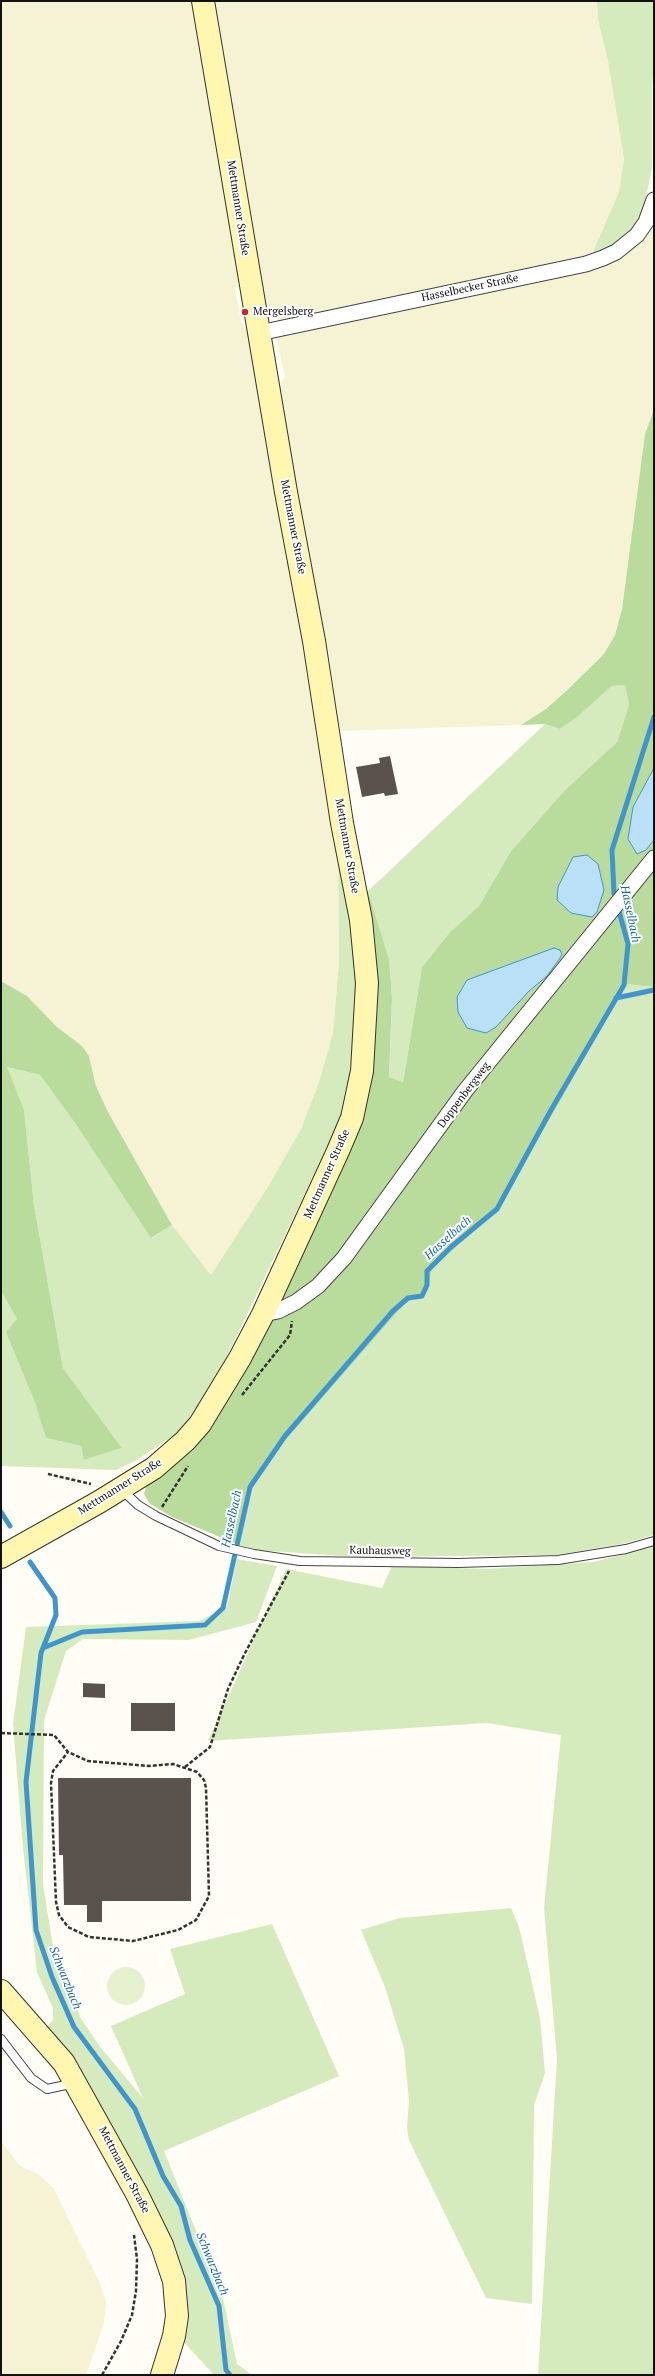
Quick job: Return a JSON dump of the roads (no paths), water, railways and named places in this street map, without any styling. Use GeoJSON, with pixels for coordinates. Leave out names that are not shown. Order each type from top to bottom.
{"type":"FeatureCollection","features":[{"type":"Feature","properties":{"kind":"main road","name":"Mettmanner Straße"},"geometry":{"type":"LineString","coordinates":[[1,1557],[121,1489],[170,1456],[200,1424],[240,1358],[263,1314],[352,1118],[362,1071],[367,983],[361,920],[342,823],[314,641],[259,333],[203,1]]}},
{"type":"Feature","properties":{"kind":"main road","name":"Mettmanner Straße"},"geometry":{"type":"LineString","coordinates":[[1,1992],[54,2051],[75,2083],[151,2221],[172,2274],[176,2294],[177,2316],[174,2336],[162,2375]]}},
{"type":"Feature","properties":{"kind":"street","name":"Hasselbecker Straße"},"geometry":{"type":"LineString","coordinates":[[259,333],[578,265],[603,258],[616,252],[637,235],[646,222],[654,200]]}},
{"type":"Feature","properties":{"kind":"street","name":"Doppenbergweg"},"geometry":{"type":"LineString","coordinates":[[263,1314],[278,1312],[296,1302],[318,1286],[344,1258],[465,1091],[654,858]]}},
{"type":"Feature","properties":{"kind":"lane","name":"Kauhausweg"},"geometry":{"type":"LineString","coordinates":[[121,1489],[138,1505],[156,1516],[219,1546],[254,1554],[294,1560],[458,1562],[558,1560],[626,1549],[654,1541]]}},
{"type":"Feature","properties":{"kind":"lane"},"geometry":{"type":"LineString","coordinates":[[1,2039],[31,2078],[47,2089],[75,2083]]}},
{"type":"Feature","properties":{"kind":"water"},"geometry":{"type":"Polygon","coordinates":[[[654,768],[654,840],[646,850],[637,854],[628,839],[633,807],[654,768]]]}},
{"type":"Feature","properties":{"kind":"water"},"geometry":{"type":"Polygon","coordinates":[[[587,855],[598,864],[604,890],[597,912],[592,917],[571,913],[557,900],[558,887],[573,857],[587,855]]]}},
{"type":"Feature","properties":{"kind":"water"},"geometry":{"type":"Polygon","coordinates":[[[554,948],[560,950],[562,954],[547,976],[529,991],[496,1027],[486,1033],[467,1028],[458,1012],[457,997],[467,980],[554,948]]]}},
{"type":"Feature","properties":{"kind":"waterway","name":"Hasselbach"},"geometry":{"type":"LineString","coordinates":[[43,1648],[82,1632],[205,1625],[223,1608],[250,1487],[285,1436],[393,1311],[408,1298],[422,1296],[427,1285],[427,1271],[451,1247],[497,1209],[551,1110],[624,985],[628,944],[614,893],[612,850],[654,717]]}},
{"type":"Feature","properties":{"kind":"waterway"},"geometry":{"type":"LineString","coordinates":[[616,998],[654,990]]}},
{"type":"Feature","properties":{"kind":"waterway","name":"Schwarzbach"},"geometry":{"type":"LineString","coordinates":[[1,1512],[10,1526]]}},
{"type":"Feature","properties":{"kind":"waterway","name":"Schwarzbach"},"geometry":{"type":"LineString","coordinates":[[30,1562],[55,1598],[56,1615],[41,1653],[26,1782],[36,1930],[52,1977],[74,2027],[135,2109],[163,2176],[181,2206],[190,2240],[219,2306],[226,2370],[230,2375]]}},
{"type":"Feature","properties":{"kind":"place","name":"Mergelsberg"},"geometry":{"type":"Point","coordinates":[245,312]}}]}
